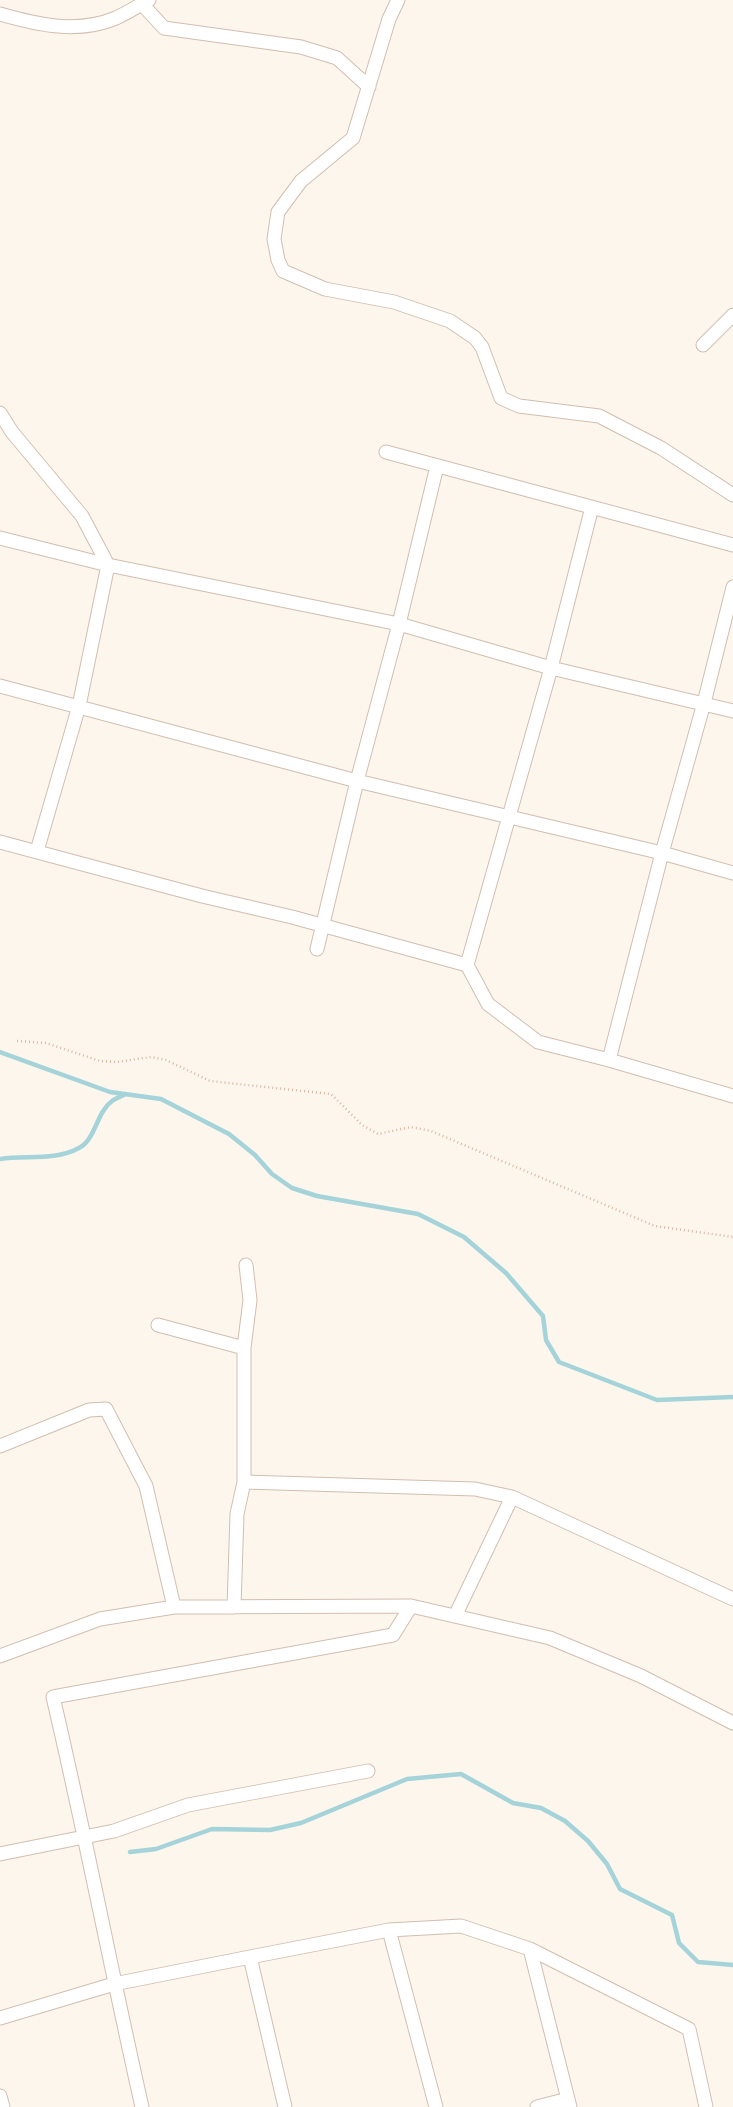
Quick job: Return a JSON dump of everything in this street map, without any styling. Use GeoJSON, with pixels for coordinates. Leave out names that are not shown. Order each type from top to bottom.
{"type":"FeatureCollection","features":[{"type":"Feature","properties":{"kind":"street"},"geometry":{"type":"LineString","coordinates":[[398,0],[389,19],[353,138],[301,181],[278,212],[274,239],[278,260],[283,271],[325,289],[394,302],[450,321],[475,338],[482,348],[501,398],[519,406],[599,416],[661,448],[733,495]]}},
{"type":"Feature","properties":{"kind":"street"},"geometry":{"type":"LineString","coordinates":[[0,14],[49,26],[76,27],[115,18],[145,2],[164,28],[301,46],[337,58],[369,87]]}},
{"type":"Feature","properties":{"kind":"street"},"geometry":{"type":"LineString","coordinates":[[703,345],[733,315]]}},
{"type":"Feature","properties":{"kind":"street"},"geometry":{"type":"LineString","coordinates":[[0,413],[12,432],[82,516],[108,565],[79,706],[37,851]]}},
{"type":"Feature","properties":{"kind":"street"},"geometry":{"type":"LineString","coordinates":[[386,452],[733,545]]}},
{"type":"Feature","properties":{"kind":"street"},"geometry":{"type":"LineString","coordinates":[[317,949],[357,781],[399,624],[437,466]]}},
{"type":"Feature","properties":{"kind":"street"},"geometry":{"type":"LineString","coordinates":[[592,507],[551,668],[467,965],[488,1004],[538,1042],[608,1060],[733,1096]]}},
{"type":"Feature","properties":{"kind":"street"},"geometry":{"type":"LineString","coordinates":[[0,538],[108,565],[399,624],[551,668],[733,711]]}},
{"type":"Feature","properties":{"kind":"street"},"geometry":{"type":"LineString","coordinates":[[608,1060],[662,853],[704,703],[733,587]]}},
{"type":"Feature","properties":{"kind":"street"},"geometry":{"type":"LineString","coordinates":[[0,686],[357,781],[662,853],[733,873]]}},
{"type":"Feature","properties":{"kind":"street"},"geometry":{"type":"LineString","coordinates":[[0,842],[202,896],[322,925],[467,965]]}},
{"type":"Feature","properties":{"kind":"street"},"geometry":{"type":"LineString","coordinates":[[234,1607],[237,1514],[244,1482],[244,1348],[250,1300],[246,1265]]}},
{"type":"Feature","properties":{"kind":"street"},"geometry":{"type":"LineString","coordinates":[[158,1325],[244,1348]]}},
{"type":"Feature","properties":{"kind":"street"},"geometry":{"type":"LineString","coordinates":[[0,1446],[89,1410],[106,1409],[146,1486],[174,1607]]}},
{"type":"Feature","properties":{"kind":"street"},"geometry":{"type":"LineString","coordinates":[[244,1482],[475,1489],[512,1496],[733,1599]]}},
{"type":"Feature","properties":{"kind":"street"},"geometry":{"type":"LineString","coordinates":[[455,1616],[512,1496]]}},
{"type":"Feature","properties":{"kind":"street"},"geometry":{"type":"LineString","coordinates":[[0,1656],[100,1619],[174,1607],[411,1606],[550,1638],[641,1676],[733,1723]]}},
{"type":"Feature","properties":{"kind":"street"},"geometry":{"type":"LineString","coordinates":[[142,2107],[114,1984],[86,1837],[53,1697],[393,1635],[411,1606]]}},
{"type":"Feature","properties":{"kind":"street"},"geometry":{"type":"LineString","coordinates":[[0,1854],[114,1831],[188,1805],[368,1771]]}},
{"type":"Feature","properties":{"kind":"street"},"geometry":{"type":"LineString","coordinates":[[0,2018],[114,1984],[389,1930],[461,1926],[530,1949],[689,2029],[706,2107]]}},
{"type":"Feature","properties":{"kind":"street"},"geometry":{"type":"LineString","coordinates":[[389,1930],[436,2107]]}},
{"type":"Feature","properties":{"kind":"street"},"geometry":{"type":"LineString","coordinates":[[530,1949],[569,2103],[538,2107]]}},
{"type":"Feature","properties":{"kind":"street"},"geometry":{"type":"LineString","coordinates":[[250,1957],[285,2107]]}},
{"type":"Feature","properties":{"kind":"street"},"geometry":{"type":"LineString","coordinates":[[0,2096],[3,2107]]}},
{"type":"Feature","properties":{"kind":"path"},"geometry":{"type":"LineString","coordinates":[[17,1041],[46,1043],[100,1061],[118,1062],[150,1057],[166,1060],[210,1081],[331,1094],[362,1125],[378,1134],[411,1127],[431,1131],[655,1226],[733,1237]]}},
{"type":"Feature","properties":{"kind":"waterway"},"geometry":{"type":"LineString","coordinates":[[0,1052],[110,1092],[161,1099],[229,1134],[255,1155],[272,1174],[292,1188],[317,1196],[418,1214],[464,1237],[506,1273],[543,1316],[546,1340],[559,1362],[657,1400],[733,1397]]}},
{"type":"Feature","properties":{"kind":"waterway"},"geometry":{"type":"LineString","coordinates":[[0,1159],[60,1155],[79,1148],[89,1139],[102,1112],[107,1106],[114,1100],[126,1094]]}},
{"type":"Feature","properties":{"kind":"waterway"},"geometry":{"type":"LineString","coordinates":[[130,1852],[156,1849],[212,1829],[270,1830],[301,1823],[407,1779],[461,1774],[513,1803],[541,1808],[565,1821],[588,1841],[607,1864],[620,1889],[672,1915],[679,1943],[698,1962],[733,1965]]}}]}
